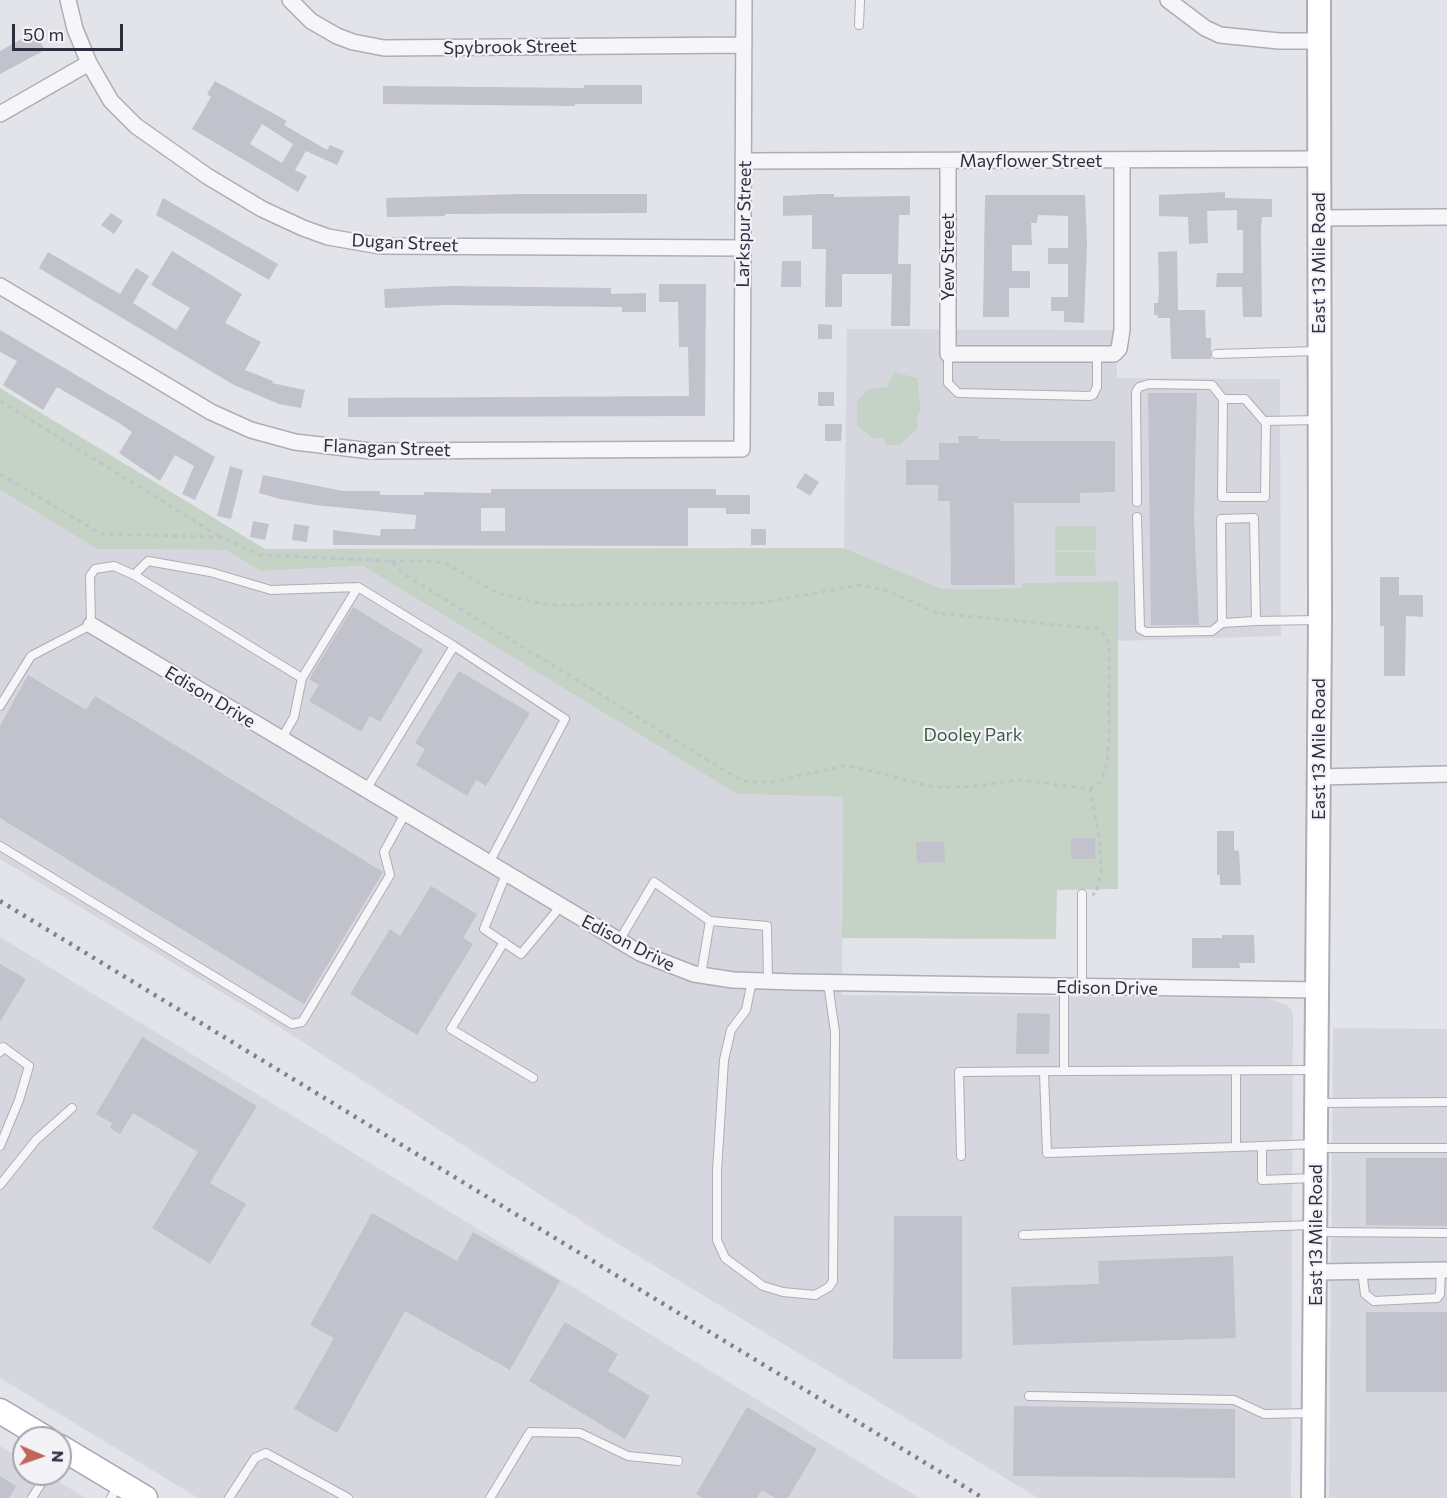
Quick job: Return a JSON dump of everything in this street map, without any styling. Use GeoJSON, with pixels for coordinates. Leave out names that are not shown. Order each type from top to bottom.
{"type":"FeatureCollection","features":[{"type":"Feature","properties":{"kind":"main road","name":"East 13 Mile Road"},"geometry":{"type":"LineString","coordinates":[[1313,1498],[1320,620],[1319,0]]}},
{"type":"Feature","properties":{"kind":"main road"},"geometry":{"type":"LineString","coordinates":[[0,1411],[24,1426]]}},
{"type":"Feature","properties":{"kind":"main road"},"geometry":{"type":"LineString","coordinates":[[72,1458],[115,1490],[145,1498]]}},
{"type":"Feature","properties":{"kind":"street","name":"Dugan Street"},"geometry":{"type":"LineString","coordinates":[[68,0],[75,29],[89,63],[111,101],[136,126],[166,149],[262,210],[328,237],[389,246],[743,248]]}},
{"type":"Feature","properties":{"kind":"street","name":"Spybrook Street"},"geometry":{"type":"LineString","coordinates":[[290,0],[311,21],[337,36],[376,47],[744,45]]}},
{"type":"Feature","properties":{"kind":"street","name":"Larkspur Street"},"geometry":{"type":"LineString","coordinates":[[742,449],[744,0]]}},
{"type":"Feature","properties":{"kind":"street"},"geometry":{"type":"LineString","coordinates":[[1168,0],[1205,28],[1220,35],[1279,41],[1318,41]]}},
{"type":"Feature","properties":{"kind":"street"},"geometry":{"type":"LineString","coordinates":[[0,114],[89,63]]}},
{"type":"Feature","properties":{"kind":"street","name":"Mayflower Street"},"geometry":{"type":"LineString","coordinates":[[744,161],[1319,159]]}},
{"type":"Feature","properties":{"kind":"street"},"geometry":{"type":"LineString","coordinates":[[948,354],[1118,352],[1122,330],[1122,160]]}},
{"type":"Feature","properties":{"kind":"street","name":"Yew Street"},"geometry":{"type":"LineString","coordinates":[[948,161],[948,354]]}},
{"type":"Feature","properties":{"kind":"street"},"geometry":{"type":"LineString","coordinates":[[1319,218],[1447,217]]}},
{"type":"Feature","properties":{"kind":"street","name":"Flanagan Street"},"geometry":{"type":"LineString","coordinates":[[0,286],[211,412],[251,430],[295,442],[371,451],[742,449]]}},
{"type":"Feature","properties":{"kind":"street","name":"Edison Drive"},"geometry":{"type":"LineString","coordinates":[[91,625],[281,740],[367,788],[560,907],[619,941],[673,968],[701,975],[752,981],[1064,988],[1317,990]]}},
{"type":"Feature","properties":{"kind":"street"},"geometry":{"type":"LineString","coordinates":[[1318,777],[1447,774]]}},
{"type":"Feature","properties":{"kind":"street"},"geometry":{"type":"LineString","coordinates":[[1316,1272],[1444,1270]]}},
{"type":"Feature","properties":{"kind":"lane"},"geometry":{"type":"LineString","coordinates":[[860,0],[860,25]]}},
{"type":"Feature","properties":{"kind":"lane"},"geometry":{"type":"LineString","coordinates":[[1216,354],[1319,351]]}},
{"type":"Feature","properties":{"kind":"lane"},"geometry":{"type":"LineString","coordinates":[[948,354],[948,383],[958,393],[1089,396],[1093,395],[1097,387],[1097,354]]}},
{"type":"Feature","properties":{"kind":"lane"},"geometry":{"type":"LineString","coordinates":[[1137,502],[1136,392],[1139,387],[1149,384],[1212,385],[1223,399],[1222,497],[1265,496],[1266,421]]}},
{"type":"Feature","properties":{"kind":"lane"},"geometry":{"type":"LineString","coordinates":[[1223,399],[1245,399],[1258,416],[1266,421],[1319,420]]}},
{"type":"Feature","properties":{"kind":"lane"},"geometry":{"type":"LineString","coordinates":[[1137,517],[1140,629],[1146,632],[1212,631],[1222,623],[1320,620]]}},
{"type":"Feature","properties":{"kind":"lane"},"geometry":{"type":"LineString","coordinates":[[1222,623],[1221,519],[1254,518],[1256,621]]}},
{"type":"Feature","properties":{"kind":"lane"},"geometry":{"type":"LineString","coordinates":[[134,575],[148,561],[210,572],[271,590],[358,587],[454,646],[565,719],[489,863]]}},
{"type":"Feature","properties":{"kind":"lane"},"geometry":{"type":"LineString","coordinates":[[0,706],[31,657],[91,625],[90,576],[95,569],[114,566],[134,575],[302,678]]}},
{"type":"Feature","properties":{"kind":"lane"},"geometry":{"type":"LineString","coordinates":[[281,740],[294,717],[302,678],[358,587]]}},
{"type":"Feature","properties":{"kind":"lane"},"geometry":{"type":"LineString","coordinates":[[367,788],[454,646]]}},
{"type":"Feature","properties":{"kind":"lane"},"geometry":{"type":"LineString","coordinates":[[0,846],[292,1024],[302,1022],[390,875],[384,852],[406,812]]}},
{"type":"Feature","properties":{"kind":"lane"},"geometry":{"type":"LineString","coordinates":[[506,874],[484,929],[521,954],[560,907]]}},
{"type":"Feature","properties":{"kind":"lane"},"geometry":{"type":"LineString","coordinates":[[619,941],[654,882],[710,921],[767,926],[768,981]]}},
{"type":"Feature","properties":{"kind":"lane"},"geometry":{"type":"LineString","coordinates":[[1082,988],[1083,894]]}},
{"type":"Feature","properties":{"kind":"lane"},"geometry":{"type":"LineString","coordinates":[[701,975],[710,921]]}},
{"type":"Feature","properties":{"kind":"lane"},"geometry":{"type":"LineString","coordinates":[[504,942],[451,1029],[533,1078]]}},
{"type":"Feature","properties":{"kind":"lane"},"geometry":{"type":"LineString","coordinates":[[752,981],[746,1010],[731,1030],[724,1060],[717,1172],[717,1240],[725,1258],[763,1286],[783,1292],[815,1295],[829,1287],[833,1281],[835,1032],[828,983]]}},
{"type":"Feature","properties":{"kind":"lane"},"geometry":{"type":"LineString","coordinates":[[1064,988],[1064,1071]]}},
{"type":"Feature","properties":{"kind":"lane"},"geometry":{"type":"LineString","coordinates":[[0,1052],[3,1047],[29,1066],[19,1100],[0,1146]]}},
{"type":"Feature","properties":{"kind":"lane"},"geometry":{"type":"LineString","coordinates":[[960,1156],[958,1072],[1317,1070]]}},
{"type":"Feature","properties":{"kind":"lane"},"geometry":{"type":"LineString","coordinates":[[1236,1071],[1236,1147]]}},
{"type":"Feature","properties":{"kind":"lane"},"geometry":{"type":"LineString","coordinates":[[1044,1073],[1047,1153],[1262,1146],[1447,1148]]}},
{"type":"Feature","properties":{"kind":"lane"},"geometry":{"type":"LineString","coordinates":[[1317,1103],[1447,1102]]}},
{"type":"Feature","properties":{"kind":"lane"},"geometry":{"type":"LineString","coordinates":[[0,1185],[36,1140],[72,1108]]}},
{"type":"Feature","properties":{"kind":"lane"},"geometry":{"type":"LineString","coordinates":[[1262,1146],[1262,1180],[1317,1178]]}},
{"type":"Feature","properties":{"kind":"lane"},"geometry":{"type":"LineString","coordinates":[[1023,1234],[1316,1228],[1447,1233]]}},
{"type":"Feature","properties":{"kind":"lane"},"geometry":{"type":"LineString","coordinates":[[1362,1271],[1365,1294],[1374,1301],[1437,1298],[1440,1294],[1444,1270]]}},
{"type":"Feature","properties":{"kind":"lane"},"geometry":{"type":"LineString","coordinates":[[1029,1396],[1234,1400],[1264,1414],[1314,1413]]}},
{"type":"Feature","properties":{"kind":"lane"},"geometry":{"type":"LineString","coordinates":[[490,1498],[530,1432],[580,1433],[628,1456],[678,1461]]}},
{"type":"Feature","properties":{"kind":"lane"},"geometry":{"type":"LineString","coordinates":[[229,1498],[255,1458],[266,1453],[348,1498]]}},
{"type":"Feature","properties":{"kind":"path"},"geometry":{"type":"LineString","coordinates":[[0,401],[221,537],[260,555],[430,561],[447,564],[497,593],[548,605],[760,603],[861,585],[888,591],[937,613],[1098,629],[1106,636],[1109,647],[1110,739],[1107,764],[1101,781],[1090,789],[1019,780],[968,787],[933,787],[844,766],[771,782],[748,782],[737,778],[433,592],[401,572],[391,561]]}},
{"type":"Feature","properties":{"kind":"path"},"geometry":{"type":"LineString","coordinates":[[0,474],[101,534],[221,537]]}},
{"type":"Feature","properties":{"kind":"path"},"geometry":{"type":"LineString","coordinates":[[1083,894],[1096,894],[1101,872],[1100,842],[1090,789]]}},
{"type":"Feature","properties":{"kind":"shaded area"},"geometry":{"type":"Polygon","coordinates":[[[847,329],[1116,330],[1117,378],[1280,379],[1281,636],[1118,641],[1118,581],[1022,583],[1022,588],[943,589],[844,548],[847,329]]]}},
{"type":"Feature","properties":{"kind":"shaded area"},"geometry":{"type":"Polygon","coordinates":[[[0,490],[97,549],[226,550],[260,571],[363,566],[737,794],[843,797],[842,995],[1267,998],[1287,1005],[1292,1010],[1293,1020],[1291,1498],[1038,1498],[600,1233],[276,1025],[0,859],[0,490]]]}},
{"type":"Feature","properties":{"kind":"shaded area"},"geometry":{"type":"Polygon","coordinates":[[[0,937],[920,1498],[198,1498],[0,1378],[0,937]]]}},
{"type":"Feature","properties":{"kind":"shaded area"},"geometry":{"type":"Polygon","coordinates":[[[1333,1028],[1447,1029],[1447,1498],[1329,1498],[1333,1028]]]}},
{"type":"Feature","properties":{"kind":"shaded area"},"geometry":{"type":"Polygon","coordinates":[[[0,1446],[12,1454],[12,1486],[66,1486],[86,1498],[0,1498],[0,1446]]]}},
{"type":"Feature","properties":{"kind":"green space"},"geometry":{"type":"Polygon","coordinates":[[[894,372],[917,378],[921,410],[917,417],[918,428],[900,445],[887,445],[883,438],[873,438],[857,426],[857,401],[869,389],[887,387],[894,372]]]}},
{"type":"Feature","properties":{"kind":"green space","name":"Dooley Park"},"geometry":{"type":"Polygon","coordinates":[[[0,388],[265,549],[844,548],[943,589],[1021,588],[1022,583],[1118,581],[1118,889],[1057,890],[1056,939],[842,938],[843,797],[737,794],[363,566],[260,571],[226,550],[97,549],[0,490],[0,388]]]}},
{"type":"Feature","properties":{"kind":"green space"},"geometry":{"type":"Polygon","coordinates":[[[1055,526],[1096,526],[1096,550],[1055,550],[1055,526]]]}},
{"type":"Feature","properties":{"kind":"green space"},"geometry":{"type":"Polygon","coordinates":[[[1055,552],[1095,552],[1096,576],[1055,576],[1055,552]]]}},
{"type":"Feature","properties":{"kind":"building"},"geometry":{"type":"Polygon","coordinates":[[[35,32],[45,50],[0,74],[0,51],[35,32]]]}},
{"type":"Feature","properties":{"kind":"building"},"geometry":{"type":"Polygon","coordinates":[[[215,81],[287,121],[284,125],[327,150],[330,145],[344,151],[337,165],[306,151],[295,170],[307,176],[298,192],[192,129],[211,97],[207,94],[215,81]],[[262,124],[250,144],[282,163],[293,144],[262,124]]]}},
{"type":"Feature","properties":{"kind":"building"},"geometry":{"type":"Polygon","coordinates":[[[584,85],[642,85],[642,104],[575,104],[575,106],[383,104],[383,86],[584,88],[584,85]]]}},
{"type":"Feature","properties":{"kind":"building"},"geometry":{"type":"Polygon","coordinates":[[[1225,192],[1225,198],[1272,199],[1272,217],[1262,217],[1262,317],[1243,317],[1242,287],[1216,287],[1217,273],[1243,273],[1243,230],[1237,230],[1237,210],[1207,211],[1208,243],[1189,244],[1188,217],[1159,216],[1159,195],[1225,192]]]}},
{"type":"Feature","properties":{"kind":"building"},"geometry":{"type":"Polygon","coordinates":[[[521,194],[647,194],[647,213],[445,214],[445,216],[387,217],[386,198],[521,194]]]}},
{"type":"Feature","properties":{"kind":"building"},"geometry":{"type":"Polygon","coordinates":[[[834,194],[834,197],[910,196],[910,215],[899,215],[898,264],[911,264],[910,326],[891,326],[892,274],[842,274],[842,307],[825,307],[826,249],[812,249],[812,215],[783,216],[783,196],[834,194]]]}},
{"type":"Feature","properties":{"kind":"building"},"geometry":{"type":"Polygon","coordinates":[[[985,195],[1085,195],[1087,243],[1084,323],[1064,322],[1064,311],[1051,311],[1051,297],[1068,297],[1068,264],[1048,264],[1048,248],[1068,248],[1068,216],[1038,215],[1037,223],[1031,223],[1032,245],[1012,245],[1012,271],[1030,271],[1030,288],[1009,288],[1009,317],[983,317],[985,195]]]}},
{"type":"Feature","properties":{"kind":"building"},"geometry":{"type":"Polygon","coordinates":[[[163,198],[278,264],[269,280],[156,215],[163,198]]]}},
{"type":"Feature","properties":{"kind":"building"},"geometry":{"type":"Polygon","coordinates":[[[111,213],[123,221],[114,234],[101,225],[111,213]]]}},
{"type":"Feature","properties":{"kind":"building"},"geometry":{"type":"Polygon","coordinates":[[[172,251],[242,294],[225,323],[261,342],[245,370],[273,381],[272,383],[305,390],[301,408],[279,404],[234,385],[39,268],[48,252],[120,294],[136,268],[149,276],[133,303],[176,330],[190,308],[151,285],[172,251]]]}},
{"type":"Feature","properties":{"kind":"building"},"geometry":{"type":"Polygon","coordinates":[[[1177,251],[1178,310],[1205,310],[1206,338],[1211,338],[1211,359],[1171,359],[1170,318],[1158,318],[1158,315],[1154,315],[1154,303],[1158,303],[1159,291],[1158,252],[1177,251]]]}},
{"type":"Feature","properties":{"kind":"building"},"geometry":{"type":"Polygon","coordinates":[[[782,261],[801,261],[801,287],[781,287],[782,261]]]}},
{"type":"Feature","properties":{"kind":"building"},"geometry":{"type":"Polygon","coordinates":[[[659,284],[706,284],[705,416],[348,417],[348,398],[689,396],[688,347],[679,347],[678,302],[659,302],[659,284]]]}},
{"type":"Feature","properties":{"kind":"building"},"geometry":{"type":"Polygon","coordinates":[[[452,286],[611,288],[611,294],[646,293],[646,312],[622,312],[622,307],[443,305],[385,308],[384,289],[452,286]]]}},
{"type":"Feature","properties":{"kind":"building"},"geometry":{"type":"Polygon","coordinates":[[[818,324],[832,325],[832,339],[818,339],[818,324]]]}},
{"type":"Feature","properties":{"kind":"building"},"geometry":{"type":"Polygon","coordinates":[[[0,330],[215,457],[195,500],[182,494],[194,466],[175,455],[160,481],[119,453],[132,432],[119,423],[57,387],[43,410],[3,385],[17,361],[0,352],[0,330]]]}},
{"type":"Feature","properties":{"kind":"building"},"geometry":{"type":"Polygon","coordinates":[[[818,392],[834,392],[834,406],[818,406],[818,392]]]}},
{"type":"Feature","properties":{"kind":"building"},"geometry":{"type":"Polygon","coordinates":[[[1148,393],[1197,393],[1194,518],[1199,625],[1151,625],[1148,393]]]}},
{"type":"Feature","properties":{"kind":"building"},"geometry":{"type":"Polygon","coordinates":[[[825,424],[842,424],[841,441],[825,441],[825,424]]]}},
{"type":"Feature","properties":{"kind":"building"},"geometry":{"type":"Polygon","coordinates":[[[958,436],[978,436],[978,439],[999,439],[999,441],[1115,441],[1115,492],[1080,493],[1080,503],[1014,503],[1015,585],[951,585],[950,501],[938,501],[938,485],[906,485],[906,460],[939,460],[939,443],[959,443],[958,436]]]}},
{"type":"Feature","properties":{"kind":"building"},"geometry":{"type":"Polygon","coordinates":[[[230,466],[243,470],[231,519],[217,516],[230,466]]]}},
{"type":"Feature","properties":{"kind":"building"},"geometry":{"type":"Polygon","coordinates":[[[805,473],[819,482],[810,496],[796,487],[805,473]]]}},
{"type":"Feature","properties":{"kind":"building"},"geometry":{"type":"Polygon","coordinates":[[[263,475],[343,491],[380,491],[380,495],[424,495],[424,492],[491,493],[491,489],[716,489],[716,495],[750,495],[750,514],[726,514],[726,508],[688,508],[688,546],[333,545],[333,530],[380,536],[381,529],[415,529],[416,515],[315,505],[259,493],[263,475]],[[481,508],[481,531],[505,531],[505,508],[481,508]]]}},
{"type":"Feature","properties":{"kind":"building"},"geometry":{"type":"Polygon","coordinates":[[[253,521],[269,524],[265,540],[250,537],[253,521]]]}},
{"type":"Feature","properties":{"kind":"building"},"geometry":{"type":"Polygon","coordinates":[[[294,524],[309,526],[307,542],[292,540],[294,524]]]}},
{"type":"Feature","properties":{"kind":"building"},"geometry":{"type":"Polygon","coordinates":[[[751,529],[766,529],[766,545],[751,545],[751,529]]]}},
{"type":"Feature","properties":{"kind":"building"},"geometry":{"type":"Polygon","coordinates":[[[1380,577],[1399,577],[1399,595],[1423,595],[1423,617],[1406,616],[1405,676],[1384,676],[1384,626],[1380,626],[1380,577]]]}},
{"type":"Feature","properties":{"kind":"building"},"geometry":{"type":"Polygon","coordinates":[[[353,607],[423,650],[380,722],[370,716],[361,732],[309,701],[319,685],[309,679],[353,607]]]}},
{"type":"Feature","properties":{"kind":"building"},"geometry":{"type":"Polygon","coordinates":[[[459,671],[530,713],[486,786],[476,780],[467,796],[416,765],[425,749],[415,743],[459,671]]]}},
{"type":"Feature","properties":{"kind":"building"},"geometry":{"type":"Polygon","coordinates":[[[28,675],[86,710],[95,696],[383,872],[304,1004],[0,818],[0,726],[28,675]]]}},
{"type":"Feature","properties":{"kind":"building"},"geometry":{"type":"Polygon","coordinates":[[[1217,831],[1234,831],[1234,850],[1239,851],[1241,885],[1220,885],[1220,875],[1217,875],[1217,831]]]}},
{"type":"Feature","properties":{"kind":"building"},"geometry":{"type":"Polygon","coordinates":[[[1071,838],[1095,838],[1095,859],[1071,859],[1071,838]]]}},
{"type":"Feature","properties":{"kind":"building"},"geometry":{"type":"Polygon","coordinates":[[[916,842],[944,842],[945,862],[917,863],[916,842]]]}},
{"type":"Feature","properties":{"kind":"building"},"geometry":{"type":"Polygon","coordinates":[[[431,886],[477,914],[463,938],[473,944],[417,1035],[350,994],[390,929],[400,936],[431,886]]]}},
{"type":"Feature","properties":{"kind":"building"},"geometry":{"type":"Polygon","coordinates":[[[1222,935],[1254,935],[1255,963],[1239,963],[1240,968],[1192,968],[1192,938],[1222,938],[1222,935]]]}},
{"type":"Feature","properties":{"kind":"building"},"geometry":{"type":"Polygon","coordinates":[[[0,964],[26,979],[0,1022],[0,964]]]}},
{"type":"Feature","properties":{"kind":"building"},"geometry":{"type":"Polygon","coordinates":[[[1017,1013],[1050,1014],[1049,1054],[1016,1054],[1017,1013]]]}},
{"type":"Feature","properties":{"kind":"building"},"geometry":{"type":"Polygon","coordinates":[[[142,1037],[257,1106],[210,1183],[246,1204],[210,1264],[152,1228],[198,1152],[133,1113],[120,1134],[110,1128],[112,1123],[96,1114],[142,1037]]]}},
{"type":"Feature","properties":{"kind":"building"},"geometry":{"type":"Polygon","coordinates":[[[1366,1158],[1447,1158],[1447,1226],[1366,1225],[1366,1158]]]}},
{"type":"Feature","properties":{"kind":"building"},"geometry":{"type":"Polygon","coordinates":[[[372,1213],[457,1261],[473,1232],[560,1281],[510,1370],[405,1311],[337,1433],[294,1409],[334,1338],[310,1325],[372,1213]]]}},
{"type":"Feature","properties":{"kind":"building"},"geometry":{"type":"Polygon","coordinates":[[[894,1216],[962,1216],[962,1359],[893,1359],[894,1216]]]}},
{"type":"Feature","properties":{"kind":"building"},"geometry":{"type":"Polygon","coordinates":[[[1233,1256],[1236,1338],[1013,1345],[1011,1287],[1099,1284],[1098,1261],[1233,1256]]]}},
{"type":"Feature","properties":{"kind":"building"},"geometry":{"type":"Polygon","coordinates":[[[1366,1312],[1447,1312],[1447,1392],[1366,1392],[1366,1312]]]}},
{"type":"Feature","properties":{"kind":"building"},"geometry":{"type":"Polygon","coordinates":[[[565,1322],[618,1354],[608,1371],[650,1396],[625,1439],[529,1381],[565,1322]]]}},
{"type":"Feature","properties":{"kind":"building"},"geometry":{"type":"Polygon","coordinates":[[[1014,1406],[1235,1409],[1235,1478],[1013,1476],[1014,1406]]]}},
{"type":"Feature","properties":{"kind":"building"},"geometry":{"type":"Polygon","coordinates":[[[747,1407],[817,1449],[788,1498],[775,1498],[762,1490],[757,1498],[703,1498],[696,1494],[747,1407]]]}},
{"type":"Feature","properties":{"kind":"building"},"geometry":{"type":"Polygon","coordinates":[[[0,1476],[12,1484],[12,1486],[16,1486],[9,1498],[0,1498],[0,1476]]]}},
{"type":"Feature","properties":{"kind":"railway"},"geometry":{"type":"LineString","coordinates":[[0,901],[983,1498]]}}]}
